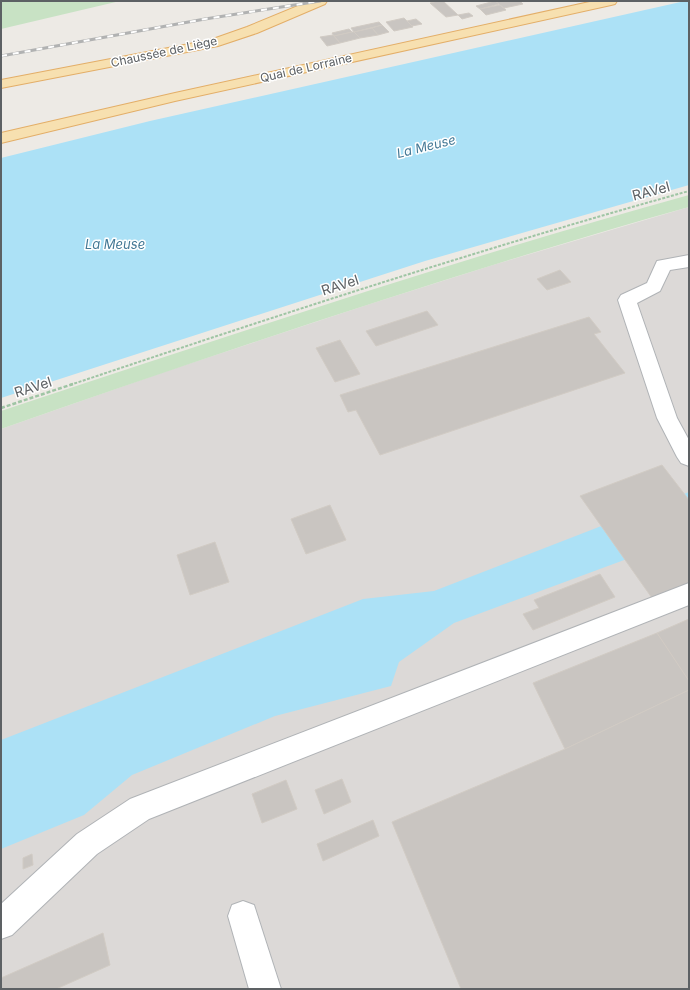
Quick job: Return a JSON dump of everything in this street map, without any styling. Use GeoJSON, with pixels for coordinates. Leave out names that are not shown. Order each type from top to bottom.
{"type":"FeatureCollection","features":[{"type":"Feature","properties":{"kind":"main road","name":"Chaussée de Liège"},"geometry":{"type":"LineString","coordinates":[[1,84],[213,43],[252,30],[321,1]]}},
{"type":"Feature","properties":{"kind":"main road","name":"Quai de Lorraine"},"geometry":{"type":"LineString","coordinates":[[1,138],[183,95],[612,1]]}},
{"type":"Feature","properties":{"kind":"lane"},"geometry":{"type":"LineString","coordinates":[[689,261],[664,265],[654,287],[627,300],[667,418],[684,451],[689,456]]}},
{"type":"Feature","properties":{"kind":"lane"},"geometry":{"type":"LineString","coordinates":[[1,924],[87,844],[140,809],[689,594]]}},
{"type":"Feature","properties":{"kind":"lane"},"geometry":{"type":"LineString","coordinates":[[243,916],[265,989]]}},
{"type":"Feature","properties":{"kind":"path","name":"RAVel"},"geometry":{"type":"LineString","coordinates":[[1,408],[432,265],[624,208],[689,191]]}},
{"type":"Feature","properties":{"kind":"shaded area"},"geometry":{"type":"Polygon","coordinates":[[[689,207],[689,989],[1,989],[1,429],[167,371],[370,304],[493,265],[689,207]]]}},
{"type":"Feature","properties":{"kind":"green space"},"geometry":{"type":"Polygon","coordinates":[[[1,1],[120,1],[1,29],[1,1]]]}},
{"type":"Feature","properties":{"kind":"green space"},"geometry":{"type":"Polygon","coordinates":[[[689,195],[689,207],[429,285],[172,370],[1,429],[1,411],[273,321],[522,243],[689,195]]]}},
{"type":"Feature","properties":{"kind":"water","name":"La Meuse"},"geometry":{"type":"Polygon","coordinates":[[[689,1],[689,185],[425,261],[1,398],[1,158],[150,121],[689,1]]]}},
{"type":"Feature","properties":{"kind":"water"},"geometry":{"type":"Polygon","coordinates":[[[689,492],[689,536],[454,623],[399,662],[391,686],[275,716],[132,775],[84,815],[1,849],[1,740],[363,599],[434,591],[689,492]]]}},
{"type":"Feature","properties":{"kind":"building"},"geometry":{"type":"Polygon","coordinates":[[[443,1],[458,15],[446,17],[430,3],[443,1]]]}},
{"type":"Feature","properties":{"kind":"building"},"geometry":{"type":"Polygon","coordinates":[[[495,1],[520,1],[523,4],[504,8],[495,1]]]}},
{"type":"Feature","properties":{"kind":"building"},"geometry":{"type":"Polygon","coordinates":[[[495,1],[499,4],[480,9],[476,6],[495,1]]]}},
{"type":"Feature","properties":{"kind":"building"},"geometry":{"type":"Polygon","coordinates":[[[500,5],[506,10],[486,15],[480,9],[500,5]]]}},
{"type":"Feature","properties":{"kind":"building"},"geometry":{"type":"Polygon","coordinates":[[[469,13],[473,16],[462,19],[458,15],[469,13]]]}},
{"type":"Feature","properties":{"kind":"building"},"geometry":{"type":"Polygon","coordinates":[[[404,18],[413,27],[394,31],[386,22],[404,18]]]}},
{"type":"Feature","properties":{"kind":"building"},"geometry":{"type":"Polygon","coordinates":[[[416,19],[422,24],[412,26],[407,21],[416,19]]]}},
{"type":"Feature","properties":{"kind":"building"},"geometry":{"type":"Polygon","coordinates":[[[379,22],[382,25],[354,32],[351,28],[379,22]]]}},
{"type":"Feature","properties":{"kind":"building"},"geometry":{"type":"Polygon","coordinates":[[[382,25],[389,32],[378,35],[372,28],[382,25]]]}},
{"type":"Feature","properties":{"kind":"building"},"geometry":{"type":"Polygon","coordinates":[[[372,28],[378,35],[360,38],[354,32],[372,28]]]}},
{"type":"Feature","properties":{"kind":"building"},"geometry":{"type":"Polygon","coordinates":[[[349,29],[352,32],[334,36],[332,33],[349,29]]]}},
{"type":"Feature","properties":{"kind":"building"},"geometry":{"type":"Polygon","coordinates":[[[352,32],[360,38],[340,43],[334,36],[352,32]]]}},
{"type":"Feature","properties":{"kind":"building"},"geometry":{"type":"Polygon","coordinates":[[[333,35],[340,43],[327,46],[320,37],[333,35]]]}},
{"type":"Feature","properties":{"kind":"building"},"geometry":{"type":"Polygon","coordinates":[[[560,270],[571,282],[547,290],[537,279],[560,270]]]}},
{"type":"Feature","properties":{"kind":"building"},"geometry":{"type":"Polygon","coordinates":[[[427,311],[438,325],[376,346],[366,331],[427,311]]]}},
{"type":"Feature","properties":{"kind":"building"},"geometry":{"type":"Polygon","coordinates":[[[589,317],[601,332],[594,334],[625,373],[380,455],[356,410],[348,412],[340,395],[589,317]]]}},
{"type":"Feature","properties":{"kind":"building"},"geometry":{"type":"Polygon","coordinates":[[[340,340],[360,374],[335,382],[316,348],[340,340]]]}},
{"type":"Feature","properties":{"kind":"building"},"geometry":{"type":"Polygon","coordinates":[[[662,465],[689,500],[689,583],[652,598],[580,496],[662,465]]]}},
{"type":"Feature","properties":{"kind":"building"},"geometry":{"type":"Polygon","coordinates":[[[330,505],[346,540],[306,554],[291,519],[330,505]]]}},
{"type":"Feature","properties":{"kind":"building"},"geometry":{"type":"Polygon","coordinates":[[[215,542],[229,582],[190,595],[177,555],[215,542]]]}},
{"type":"Feature","properties":{"kind":"building"},"geometry":{"type":"Polygon","coordinates":[[[600,574],[615,597],[533,630],[523,614],[539,608],[534,600],[600,574]]]}},
{"type":"Feature","properties":{"kind":"building"},"geometry":{"type":"Polygon","coordinates":[[[689,619],[689,681],[657,633],[689,619]]]}},
{"type":"Feature","properties":{"kind":"building"},"geometry":{"type":"Polygon","coordinates":[[[657,633],[689,681],[689,690],[565,749],[533,683],[657,633]]]}},
{"type":"Feature","properties":{"kind":"building"},"geometry":{"type":"Polygon","coordinates":[[[689,690],[689,989],[461,989],[392,822],[565,749],[689,690]]]}},
{"type":"Feature","properties":{"kind":"building"},"geometry":{"type":"Polygon","coordinates":[[[342,779],[351,802],[324,814],[315,790],[342,779]]]}},
{"type":"Feature","properties":{"kind":"building"},"geometry":{"type":"Polygon","coordinates":[[[286,780],[297,809],[262,823],[252,794],[286,780]]]}},
{"type":"Feature","properties":{"kind":"building"},"geometry":{"type":"Polygon","coordinates":[[[373,820],[379,836],[323,861],[317,844],[373,820]]]}},
{"type":"Feature","properties":{"kind":"building"},"geometry":{"type":"Polygon","coordinates":[[[32,854],[33,865],[23,869],[23,858],[32,854]]]}},
{"type":"Feature","properties":{"kind":"building"},"geometry":{"type":"Polygon","coordinates":[[[103,933],[110,965],[56,989],[1,989],[1,978],[103,933]]]}},
{"type":"Feature","properties":{"kind":"railway"},"geometry":{"type":"LineString","coordinates":[[1,56],[205,19],[320,1]]}}]}
